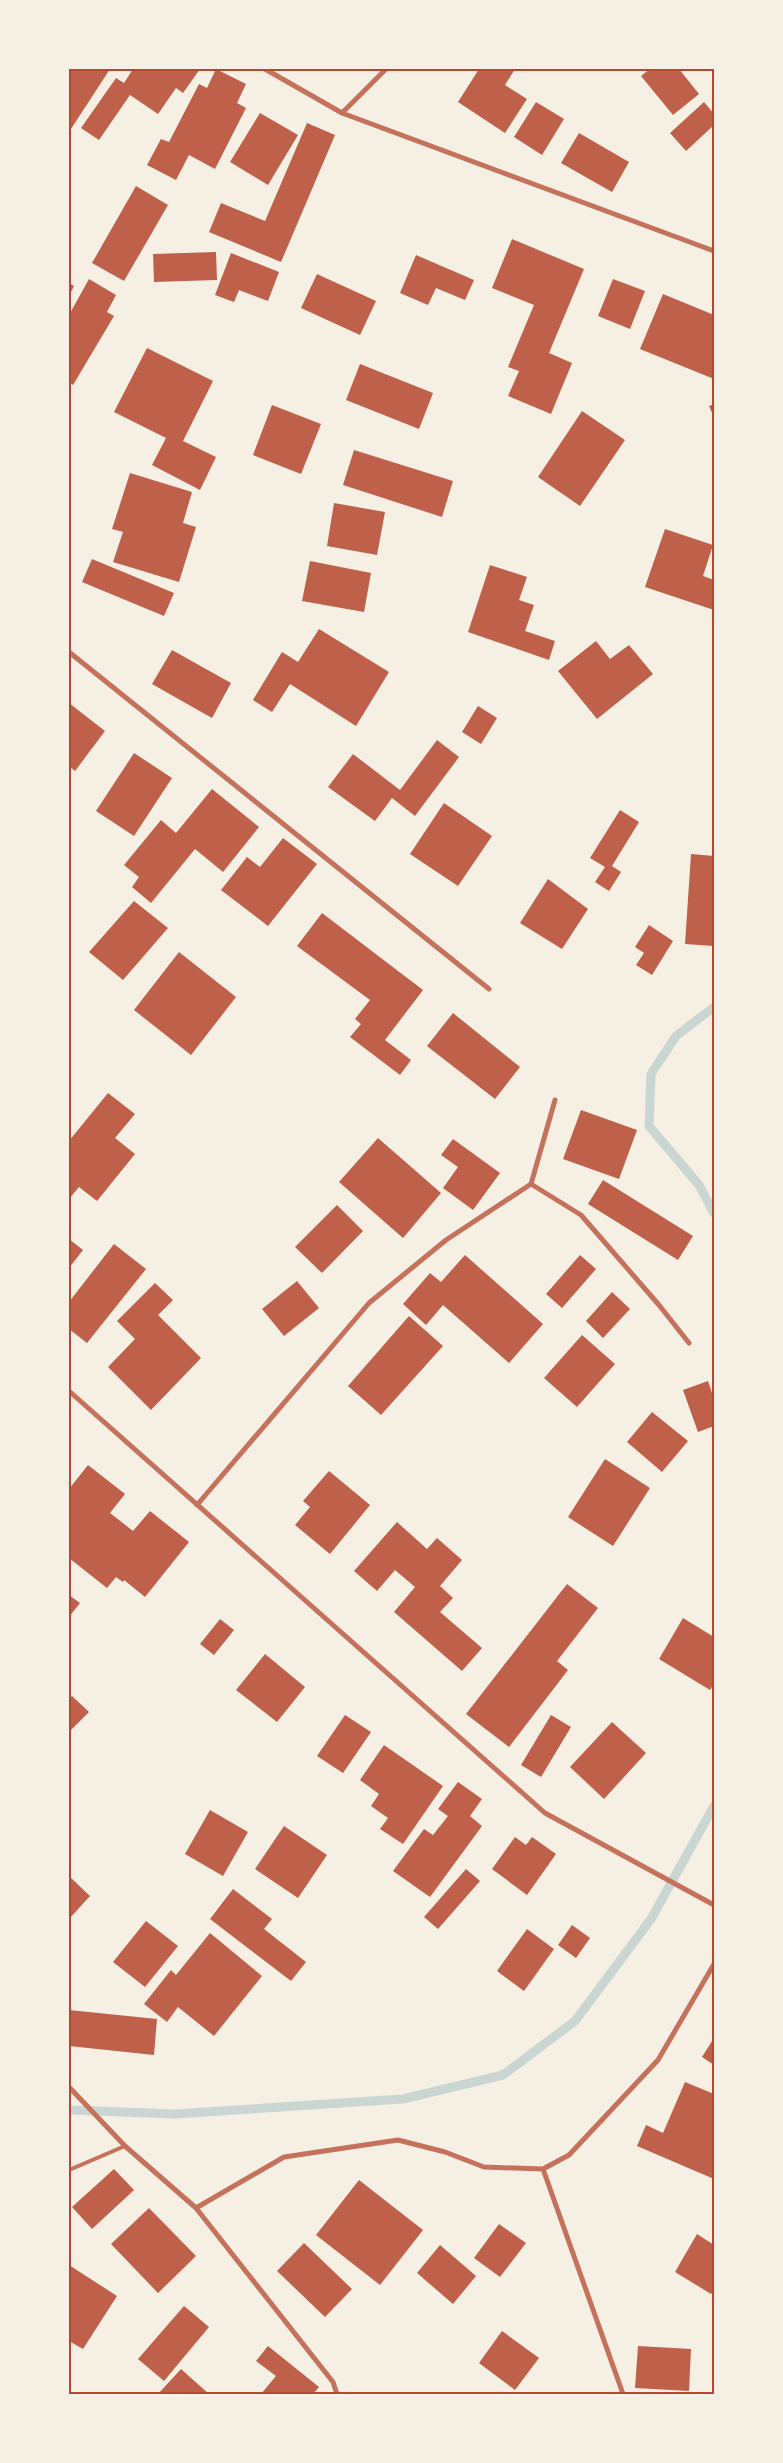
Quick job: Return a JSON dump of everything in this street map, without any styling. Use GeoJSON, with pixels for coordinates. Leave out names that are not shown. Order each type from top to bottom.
{"type":"FeatureCollection","features":[{"type":"Feature","properties":{"kind":"street"},"geometry":{"type":"LineString","coordinates":[[265,69],[342,113],[714,251]]}},
{"type":"Feature","properties":{"kind":"street"},"geometry":{"type":"LineString","coordinates":[[342,113],[386,69]]}},
{"type":"Feature","properties":{"kind":"street"},"geometry":{"type":"LineString","coordinates":[[69,652],[489,989]]}},
{"type":"Feature","properties":{"kind":"street"},"geometry":{"type":"LineString","coordinates":[[197,1504],[369,1303],[446,1240],[532,1184],[555,1100]]}},
{"type":"Feature","properties":{"kind":"street"},"geometry":{"type":"LineString","coordinates":[[532,1184],[581,1214],[689,1343]]}},
{"type":"Feature","properties":{"kind":"street"},"geometry":{"type":"LineString","coordinates":[[69,1391],[545,1813],[714,1905]]}},
{"type":"Feature","properties":{"kind":"street"},"geometry":{"type":"LineString","coordinates":[[196,2208],[284,2157],[398,2140],[445,2152],[484,2167],[543,2169],[569,2155],[658,2060],[714,1964]]}},
{"type":"Feature","properties":{"kind":"street"},"geometry":{"type":"LineString","coordinates":[[69,2086],[125,2146],[196,2208],[333,2382],[337,2394]]}},
{"type":"Feature","properties":{"kind":"street"},"geometry":{"type":"LineString","coordinates":[[543,2169],[623,2394]]}},
{"type":"Feature","properties":{"kind":"lane"},"geometry":{"type":"LineString","coordinates":[[69,2170],[125,2146]]}},
{"type":"Feature","properties":{"kind":"building"},"geometry":{"type":"Polygon","coordinates":[[[69,69],[110,69],[69,132],[69,69]]]}},
{"type":"Feature","properties":{"kind":"building"},"geometry":{"type":"Polygon","coordinates":[[[133,69],[200,69],[183,93],[176,88],[158,114],[130,95],[99,140],[81,128],[116,78],[124,83],[133,69]]]}},
{"type":"Feature","properties":{"kind":"building"},"geometry":{"type":"Polygon","coordinates":[[[216,69],[246,84],[237,103],[246,108],[215,169],[189,155],[176,180],[147,165],[161,139],[169,142],[199,84],[207,88],[216,69]]]}},
{"type":"Feature","properties":{"kind":"building"},"geometry":{"type":"Polygon","coordinates":[[[479,69],[515,69],[505,85],[527,99],[505,133],[458,102],[479,69]]]}},
{"type":"Feature","properties":{"kind":"building"},"geometry":{"type":"Polygon","coordinates":[[[650,69],[679,69],[699,94],[673,115],[641,76],[650,69]]]}},
{"type":"Feature","properties":{"kind":"building"},"geometry":{"type":"Polygon","coordinates":[[[536,102],[564,119],[542,155],[514,137],[536,102]]]}},
{"type":"Feature","properties":{"kind":"building"},"geometry":{"type":"Polygon","coordinates":[[[704,102],[714,114],[714,125],[686,151],[670,133],[704,102]]]}},
{"type":"Feature","properties":{"kind":"building"},"geometry":{"type":"Polygon","coordinates":[[[260,113],[298,135],[268,185],[230,162],[260,113]]]}},
{"type":"Feature","properties":{"kind":"building"},"geometry":{"type":"Polygon","coordinates":[[[307,123],[335,135],[281,262],[209,232],[221,203],[265,221],[307,123]]]}},
{"type":"Feature","properties":{"kind":"building"},"geometry":{"type":"Polygon","coordinates":[[[579,133],[629,162],[612,192],[561,163],[579,133]]]}},
{"type":"Feature","properties":{"kind":"building"},"geometry":{"type":"Polygon","coordinates":[[[136,186],[168,205],[124,281],[92,263],[136,186]]]}},
{"type":"Feature","properties":{"kind":"building"},"geometry":{"type":"Polygon","coordinates":[[[512,239],[584,269],[549,353],[572,363],[551,414],[508,396],[519,371],[508,367],[534,305],[492,288],[512,239]]]}},
{"type":"Feature","properties":{"kind":"building"},"geometry":{"type":"Polygon","coordinates":[[[216,252],[217,280],[154,282],[153,254],[216,252]]]}},
{"type":"Feature","properties":{"kind":"building"},"geometry":{"type":"Polygon","coordinates":[[[231,253],[279,272],[268,301],[239,290],[234,302],[215,295],[231,253]]]}},
{"type":"Feature","properties":{"kind":"building"},"geometry":{"type":"Polygon","coordinates":[[[416,255],[474,280],[465,300],[436,288],[428,305],[400,293],[416,255]]]}},
{"type":"Feature","properties":{"kind":"building"},"geometry":{"type":"Polygon","coordinates":[[[317,274],[376,301],[360,335],[301,308],[317,274]]]}},
{"type":"Feature","properties":{"kind":"building"},"geometry":{"type":"Polygon","coordinates":[[[89,279],[116,295],[107,312],[114,316],[73,385],[69,382],[69,315],[89,279]]]}},
{"type":"Feature","properties":{"kind":"building"},"geometry":{"type":"Polygon","coordinates":[[[613,279],[645,291],[630,329],[598,316],[613,279]]]}},
{"type":"Feature","properties":{"kind":"building"},"geometry":{"type":"Polygon","coordinates":[[[69,283],[74,286],[69,296],[69,283]]]}},
{"type":"Feature","properties":{"kind":"building"},"geometry":{"type":"Polygon","coordinates":[[[663,294],[714,315],[714,379],[640,349],[663,294]]]}},
{"type":"Feature","properties":{"kind":"building"},"geometry":{"type":"Polygon","coordinates":[[[147,348],[213,381],[183,441],[216,457],[200,490],[152,465],[166,438],[114,412],[147,348]]]}},
{"type":"Feature","properties":{"kind":"building"},"geometry":{"type":"Polygon","coordinates":[[[360,364],[433,393],[419,429],[346,400],[360,364]]]}},
{"type":"Feature","properties":{"kind":"building"},"geometry":{"type":"Polygon","coordinates":[[[714,404],[714,417],[709,406],[714,404]]]}},
{"type":"Feature","properties":{"kind":"building"},"geometry":{"type":"Polygon","coordinates":[[[272,405],[321,424],[301,474],[253,455],[272,405]]]}},
{"type":"Feature","properties":{"kind":"building"},"geometry":{"type":"Polygon","coordinates":[[[582,411],[625,440],[580,506],[538,477],[582,411]]]}},
{"type":"Feature","properties":{"kind":"building"},"geometry":{"type":"Polygon","coordinates":[[[354,450],[453,481],[442,517],[343,485],[354,450]]]}},
{"type":"Feature","properties":{"kind":"building"},"geometry":{"type":"Polygon","coordinates":[[[130,473],[192,492],[183,523],[196,527],[179,582],[113,562],[123,532],[112,529],[130,473]]]}},
{"type":"Feature","properties":{"kind":"building"},"geometry":{"type":"Polygon","coordinates":[[[334,503],[385,512],[377,555],[327,546],[334,503]]]}},
{"type":"Feature","properties":{"kind":"building"},"geometry":{"type":"Polygon","coordinates":[[[665,529],[713,545],[703,576],[714,580],[714,610],[645,587],[665,529]]]}},
{"type":"Feature","properties":{"kind":"building"},"geometry":{"type":"Polygon","coordinates":[[[92,559],[174,593],[164,616],[82,582],[92,559]]]}},
{"type":"Feature","properties":{"kind":"building"},"geometry":{"type":"Polygon","coordinates":[[[310,561],[371,573],[364,612],[302,601],[310,561]]]}},
{"type":"Feature","properties":{"kind":"building"},"geometry":{"type":"Polygon","coordinates":[[[490,565],[527,577],[519,600],[534,605],[525,631],[555,641],[549,660],[468,632],[490,565]]]}},
{"type":"Feature","properties":{"kind":"building"},"geometry":{"type":"Polygon","coordinates":[[[319,629],[389,672],[356,726],[290,684],[272,712],[253,700],[282,652],[298,662],[319,629]]]}},
{"type":"Feature","properties":{"kind":"building"},"geometry":{"type":"Polygon","coordinates":[[[596,641],[610,659],[629,645],[653,674],[597,719],[558,671],[596,641]]]}},
{"type":"Feature","properties":{"kind":"building"},"geometry":{"type":"Polygon","coordinates":[[[172,650],[231,683],[212,718],[152,684],[172,650]]]}},
{"type":"Feature","properties":{"kind":"building"},"geometry":{"type":"Polygon","coordinates":[[[69,703],[105,731],[75,771],[69,766],[69,703]]]}},
{"type":"Feature","properties":{"kind":"building"},"geometry":{"type":"Polygon","coordinates":[[[478,706],[497,718],[481,744],[462,732],[478,706]]]}},
{"type":"Feature","properties":{"kind":"building"},"geometry":{"type":"Polygon","coordinates":[[[437,740],[459,757],[415,816],[392,798],[375,821],[328,787],[353,754],[400,790],[437,740]]]}},
{"type":"Feature","properties":{"kind":"building"},"geometry":{"type":"Polygon","coordinates":[[[134,753],[172,778],[134,836],[96,811],[134,753]]]}},
{"type":"Feature","properties":{"kind":"building"},"geometry":{"type":"Polygon","coordinates":[[[212,789],[259,827],[223,872],[195,849],[151,903],[132,887],[139,877],[124,865],[161,820],[176,833],[212,789]]]}},
{"type":"Feature","properties":{"kind":"building"},"geometry":{"type":"Polygon","coordinates":[[[444,803],[492,836],[458,886],[410,854],[444,803]]]}},
{"type":"Feature","properties":{"kind":"building"},"geometry":{"type":"Polygon","coordinates":[[[620,810],[639,822],[612,866],[621,872],[609,891],[595,882],[605,867],[590,858],[620,810]]]}},
{"type":"Feature","properties":{"kind":"building"},"geometry":{"type":"Polygon","coordinates":[[[283,838],[317,864],[268,926],[221,890],[247,857],[260,867],[283,838]]]}},
{"type":"Feature","properties":{"kind":"building"},"geometry":{"type":"Polygon","coordinates":[[[691,854],[714,856],[714,946],[685,944],[691,854]]]}},
{"type":"Feature","properties":{"kind":"building"},"geometry":{"type":"Polygon","coordinates":[[[548,879],[588,909],[562,949],[520,923],[548,879]]]}},
{"type":"Feature","properties":{"kind":"building"},"geometry":{"type":"Polygon","coordinates":[[[134,901],[168,928],[123,980],[89,952],[134,901]]]}},
{"type":"Feature","properties":{"kind":"building"},"geometry":{"type":"Polygon","coordinates":[[[322,913],[423,990],[385,1040],[411,1060],[400,1075],[350,1037],[361,1024],[355,1019],[370,1000],[297,946],[322,913]]]}},
{"type":"Feature","properties":{"kind":"building"},"geometry":{"type":"Polygon","coordinates":[[[649,925],[673,941],[652,975],[636,965],[644,953],[635,947],[649,925]]]}},
{"type":"Feature","properties":{"kind":"building"},"geometry":{"type":"Polygon","coordinates":[[[179,952],[236,997],[191,1055],[134,1010],[179,952]]]}},
{"type":"Feature","properties":{"kind":"building"},"geometry":{"type":"Polygon","coordinates":[[[453,1013],[520,1067],[495,1099],[427,1046],[453,1013]]]}},
{"type":"Feature","properties":{"kind":"building"},"geometry":{"type":"Polygon","coordinates":[[[108,1093],[135,1114],[115,1138],[135,1154],[97,1201],[79,1187],[69,1199],[69,1141],[108,1093]]]}},
{"type":"Feature","properties":{"kind":"building"},"geometry":{"type":"Polygon","coordinates":[[[581,1110],[637,1130],[619,1179],[563,1159],[581,1110]]]}},
{"type":"Feature","properties":{"kind":"building"},"geometry":{"type":"Polygon","coordinates":[[[378,1138],[441,1193],[403,1238],[339,1182],[378,1138]]]}},
{"type":"Feature","properties":{"kind":"building"},"geometry":{"type":"Polygon","coordinates":[[[453,1139],[500,1173],[473,1210],[443,1188],[458,1167],[441,1155],[453,1139]]]}},
{"type":"Feature","properties":{"kind":"building"},"geometry":{"type":"Polygon","coordinates":[[[603,1180],[693,1236],[678,1260],[588,1204],[603,1180]]]}},
{"type":"Feature","properties":{"kind":"building"},"geometry":{"type":"Polygon","coordinates":[[[337,1205],[363,1231],[322,1273],[295,1247],[337,1205]]]}},
{"type":"Feature","properties":{"kind":"building"},"geometry":{"type":"Polygon","coordinates":[[[69,1239],[83,1250],[69,1268],[69,1239]]]}},
{"type":"Feature","properties":{"kind":"building"},"geometry":{"type":"Polygon","coordinates":[[[114,1244],[146,1269],[87,1343],[69,1329],[69,1302],[114,1244]]]}},
{"type":"Feature","properties":{"kind":"building"},"geometry":{"type":"Polygon","coordinates":[[[465,1255],[543,1324],[509,1363],[443,1305],[426,1325],[403,1304],[430,1273],[441,1282],[465,1255]]]}},
{"type":"Feature","properties":{"kind":"building"},"geometry":{"type":"Polygon","coordinates":[[[580,1255],[596,1269],[562,1308],[546,1294],[580,1255]]]}},
{"type":"Feature","properties":{"kind":"building"},"geometry":{"type":"Polygon","coordinates":[[[297,1281],[319,1308],[284,1336],[262,1309],[297,1281]]]}},
{"type":"Feature","properties":{"kind":"building"},"geometry":{"type":"Polygon","coordinates":[[[155,1283],[173,1300],[158,1315],[201,1358],[151,1410],[108,1367],[135,1339],[117,1321],[155,1283]]]}},
{"type":"Feature","properties":{"kind":"building"},"geometry":{"type":"Polygon","coordinates":[[[612,1292],[630,1309],[603,1338],[586,1321],[612,1292]]]}},
{"type":"Feature","properties":{"kind":"building"},"geometry":{"type":"Polygon","coordinates":[[[409,1316],[443,1346],[381,1415],[348,1386],[409,1316]]]}},
{"type":"Feature","properties":{"kind":"building"},"geometry":{"type":"Polygon","coordinates":[[[582,1335],[615,1364],[577,1407],[544,1378],[582,1335]]]}},
{"type":"Feature","properties":{"kind":"building"},"geometry":{"type":"Polygon","coordinates":[[[708,1381],[714,1399],[714,1426],[698,1432],[683,1390],[708,1381]]]}},
{"type":"Feature","properties":{"kind":"building"},"geometry":{"type":"Polygon","coordinates":[[[652,1412],[688,1441],[662,1472],[627,1442],[652,1412]]]}},
{"type":"Feature","properties":{"kind":"building"},"geometry":{"type":"Polygon","coordinates":[[[605,1459],[650,1488],[613,1546],[568,1517],[605,1459]]]}},
{"type":"Feature","properties":{"kind":"building"},"geometry":{"type":"Polygon","coordinates":[[[88,1465],[125,1494],[110,1513],[133,1531],[150,1511],[189,1542],[145,1597],[124,1580],[123,1582],[116,1577],[107,1588],[69,1558],[69,1489],[88,1465]]]}},
{"type":"Feature","properties":{"kind":"building"},"geometry":{"type":"Polygon","coordinates":[[[329,1471],[370,1505],[330,1554],[295,1525],[310,1507],[303,1501],[329,1471]]]}},
{"type":"Feature","properties":{"kind":"building"},"geometry":{"type":"Polygon","coordinates":[[[397,1522],[427,1549],[437,1538],[462,1560],[440,1586],[453,1598],[440,1612],[482,1648],[462,1671],[394,1612],[415,1587],[395,1570],[377,1591],[354,1571],[397,1522]]]}},
{"type":"Feature","properties":{"kind":"building"},"geometry":{"type":"Polygon","coordinates":[[[567,1584],[598,1608],[557,1661],[568,1670],[509,1747],[466,1714],[567,1584]]]}},
{"type":"Feature","properties":{"kind":"building"},"geometry":{"type":"Polygon","coordinates":[[[69,1595],[80,1603],[69,1617],[69,1595]]]}},
{"type":"Feature","properties":{"kind":"building"},"geometry":{"type":"Polygon","coordinates":[[[683,1618],[714,1637],[714,1684],[710,1690],[659,1659],[683,1618]]]}},
{"type":"Feature","properties":{"kind":"building"},"geometry":{"type":"Polygon","coordinates":[[[220,1619],[234,1630],[214,1655],[200,1644],[220,1619]]]}},
{"type":"Feature","properties":{"kind":"building"},"geometry":{"type":"Polygon","coordinates":[[[265,1654],[305,1687],[277,1722],[236,1690],[265,1654]]]}},
{"type":"Feature","properties":{"kind":"building"},"geometry":{"type":"Polygon","coordinates":[[[72,1696],[89,1712],[69,1732],[69,1699],[72,1696]]]}},
{"type":"Feature","properties":{"kind":"building"},"geometry":{"type":"Polygon","coordinates":[[[345,1715],[371,1732],[343,1773],[317,1756],[345,1715]]]}},
{"type":"Feature","properties":{"kind":"building"},"geometry":{"type":"Polygon","coordinates":[[[551,1715],[571,1727],[541,1777],[521,1765],[551,1715]]]}},
{"type":"Feature","properties":{"kind":"building"},"geometry":{"type":"Polygon","coordinates":[[[612,1722],[646,1753],[604,1799],[570,1767],[612,1722]]]}},
{"type":"Feature","properties":{"kind":"building"},"geometry":{"type":"Polygon","coordinates":[[[384,1745],[443,1786],[403,1844],[380,1829],[388,1818],[371,1806],[379,1794],[360,1780],[384,1745]]]}},
{"type":"Feature","properties":{"kind":"building"},"geometry":{"type":"Polygon","coordinates":[[[458,1782],[482,1799],[470,1816],[482,1826],[430,1897],[393,1871],[424,1829],[433,1835],[448,1816],[438,1809],[458,1782]]]}},
{"type":"Feature","properties":{"kind":"building"},"geometry":{"type":"Polygon","coordinates":[[[210,1810],[248,1832],[223,1876],[185,1854],[210,1810]]]}},
{"type":"Feature","properties":{"kind":"building"},"geometry":{"type":"Polygon","coordinates":[[[284,1826],[327,1855],[298,1898],[255,1869],[284,1826]]]}},
{"type":"Feature","properties":{"kind":"building"},"geometry":{"type":"Polygon","coordinates":[[[515,1837],[526,1845],[532,1837],[556,1854],[527,1895],[492,1869],[515,1837]]]}},
{"type":"Feature","properties":{"kind":"building"},"geometry":{"type":"Polygon","coordinates":[[[466,1869],[480,1881],[438,1929],[424,1917],[466,1869]]]}},
{"type":"Feature","properties":{"kind":"building"},"geometry":{"type":"Polygon","coordinates":[[[69,1876],[90,1896],[69,1919],[69,1876]]]}},
{"type":"Feature","properties":{"kind":"building"},"geometry":{"type":"Polygon","coordinates":[[[233,1889],[272,1919],[264,1929],[306,1962],[291,1981],[210,1919],[233,1889]]]}},
{"type":"Feature","properties":{"kind":"building"},"geometry":{"type":"Polygon","coordinates":[[[146,1921],[178,1946],[145,1987],[113,1962],[146,1921]]]}},
{"type":"Feature","properties":{"kind":"building"},"geometry":{"type":"Polygon","coordinates":[[[572,1925],[590,1938],[576,1958],[558,1945],[572,1925]]]}},
{"type":"Feature","properties":{"kind":"building"},"geometry":{"type":"Polygon","coordinates":[[[527,1929],[554,1949],[524,1991],[497,1971],[527,1929]]]}},
{"type":"Feature","properties":{"kind":"building"},"geometry":{"type":"Polygon","coordinates":[[[210,1933],[262,1976],[214,2036],[178,2007],[167,2022],[144,2004],[171,1970],[176,1975],[210,1933]]]}},
{"type":"Feature","properties":{"kind":"building"},"geometry":{"type":"Polygon","coordinates":[[[69,2010],[157,2019],[154,2055],[69,2046],[69,2010]]]}},
{"type":"Feature","properties":{"kind":"building"},"geometry":{"type":"Polygon","coordinates":[[[714,2038],[714,2065],[702,2057],[714,2038]]]}},
{"type":"Feature","properties":{"kind":"building"},"geometry":{"type":"Polygon","coordinates":[[[685,2082],[714,2094],[714,2179],[637,2146],[646,2125],[663,2133],[685,2082]]]}},
{"type":"Feature","properties":{"kind":"building"},"geometry":{"type":"Polygon","coordinates":[[[114,2169],[134,2190],[92,2229],[72,2207],[114,2169]]]}},
{"type":"Feature","properties":{"kind":"building"},"geometry":{"type":"Polygon","coordinates":[[[359,2180],[423,2230],[380,2285],[316,2235],[359,2180]]]}},
{"type":"Feature","properties":{"kind":"building"},"geometry":{"type":"Polygon","coordinates":[[[149,2208],[196,2256],[158,2293],[111,2244],[149,2208]]]}},
{"type":"Feature","properties":{"kind":"building"},"geometry":{"type":"Polygon","coordinates":[[[499,2224],[526,2243],[500,2277],[474,2258],[499,2224]]]}},
{"type":"Feature","properties":{"kind":"building"},"geometry":{"type":"Polygon","coordinates":[[[697,2234],[714,2245],[714,2290],[711,2294],[675,2272],[697,2234]]]}},
{"type":"Feature","properties":{"kind":"building"},"geometry":{"type":"Polygon","coordinates":[[[304,2243],[352,2289],[325,2317],[277,2271],[304,2243]]]}},
{"type":"Feature","properties":{"kind":"building"},"geometry":{"type":"Polygon","coordinates":[[[440,2245],[476,2276],[453,2304],[417,2273],[440,2245]]]}},
{"type":"Feature","properties":{"kind":"building"},"geometry":{"type":"Polygon","coordinates":[[[69,2265],[117,2296],[83,2349],[69,2341],[69,2265]]]}},
{"type":"Feature","properties":{"kind":"building"},"geometry":{"type":"Polygon","coordinates":[[[184,2306],[209,2327],[164,2381],[138,2359],[184,2306]]]}},
{"type":"Feature","properties":{"kind":"building"},"geometry":{"type":"Polygon","coordinates":[[[502,2331],[539,2358],[515,2390],[479,2363],[502,2331]]]}},
{"type":"Feature","properties":{"kind":"building"},"geometry":{"type":"Polygon","coordinates":[[[268,2346],[319,2387],[313,2394],[261,2394],[276,2376],[256,2361],[268,2346]]]}},
{"type":"Feature","properties":{"kind":"building"},"geometry":{"type":"Polygon","coordinates":[[[638,2346],[691,2349],[689,2391],[635,2388],[638,2346]]]}},
{"type":"Feature","properties":{"kind":"building"},"geometry":{"type":"Polygon","coordinates":[[[181,2369],[209,2394],[158,2394],[181,2369]]]}},
{"type":"Feature","properties":{"kind":"waterway"},"geometry":{"type":"LineString","coordinates":[[714,1007],[676,1036],[651,1074],[649,1126],[699,1185],[714,1213]]}},
{"type":"Feature","properties":{"kind":"waterway"},"geometry":{"type":"LineString","coordinates":[[69,2110],[175,2114],[403,2099],[503,2075],[575,2021],[651,1919],[714,1806]]}}]}
